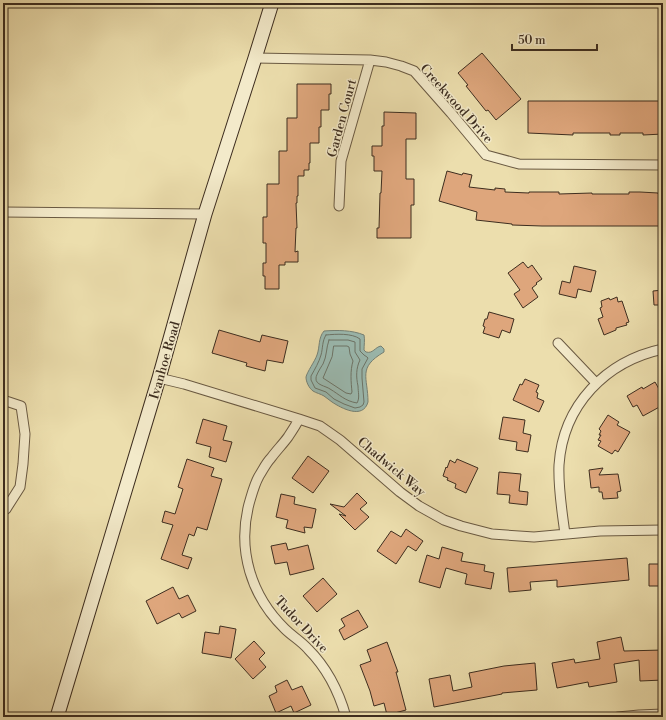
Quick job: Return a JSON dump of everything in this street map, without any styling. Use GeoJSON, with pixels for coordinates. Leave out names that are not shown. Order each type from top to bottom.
{"type":"FeatureCollection","features":[{"type":"Feature","properties":{"kind":"main road","name":"Ivanhoe Road"},"geometry":{"type":"LineString","coordinates":[[57,717],[159,378],[205,214],[272,3]]}},
{"type":"Feature","properties":{"kind":"street","name":"Creekwood Drive"},"geometry":{"type":"LineString","coordinates":[[255,58],[370,60],[386,62],[414,71],[486,155],[519,164],[663,165]]}},
{"type":"Feature","properties":{"kind":"street","name":"Garden Court"},"geometry":{"type":"LineString","coordinates":[[339,206],[341,162],[370,60]]}},
{"type":"Feature","properties":{"kind":"street"},"geometry":{"type":"LineString","coordinates":[[3,212],[205,214]]}},
{"type":"Feature","properties":{"kind":"street"},"geometry":{"type":"LineString","coordinates":[[558,343],[596,383]]}},
{"type":"Feature","properties":{"kind":"street"},"geometry":{"type":"LineString","coordinates":[[565,534],[559,486],[559,463],[564,438],[572,417],[585,395],[596,383],[617,367],[632,359],[663,349]]}},
{"type":"Feature","properties":{"kind":"street","name":"Chadwick Way"},"geometry":{"type":"LineString","coordinates":[[159,378],[184,384],[320,426],[340,440],[400,492],[419,506],[444,520],[461,526],[492,534],[534,537],[600,531],[663,530]]}},
{"type":"Feature","properties":{"kind":"street"},"geometry":{"type":"LineString","coordinates":[[3,400],[21,406],[25,434],[20,487],[6,509],[3,511]]}},
{"type":"Feature","properties":{"kind":"street","name":"Tudor Drive"},"geometry":{"type":"LineString","coordinates":[[299,419],[288,437],[270,459],[253,490],[246,516],[245,544],[247,561],[250,575],[267,608],[285,629],[308,648],[319,662],[329,676],[346,717]]}},
{"type":"Feature","properties":{"kind":"street"},"geometry":{"type":"LineString","coordinates":[[618,717],[663,714]]}},
{"type":"Feature","properties":{"kind":"water"},"geometry":{"type":"Polygon","coordinates":[[[334,330],[355,332],[364,335],[364,350],[366,352],[370,352],[381,346],[384,349],[384,352],[370,363],[367,368],[366,379],[368,402],[362,410],[352,411],[341,407],[323,395],[313,391],[308,385],[306,377],[317,355],[324,331],[334,330]]]}},
{"type":"Feature","properties":{"kind":"building"},"geometry":{"type":"Polygon","coordinates":[[[482,53],[521,99],[496,120],[488,110],[486,111],[466,86],[468,85],[458,73],[482,53]]]}},
{"type":"Feature","properties":{"kind":"building"},"geometry":{"type":"Polygon","coordinates":[[[297,84],[331,84],[331,94],[329,94],[329,110],[321,110],[319,143],[310,143],[309,170],[304,170],[304,176],[298,176],[295,252],[298,251],[298,262],[285,262],[285,265],[279,265],[279,289],[265,289],[263,263],[266,263],[266,243],[263,243],[263,217],[267,217],[267,184],[279,184],[279,151],[287,151],[287,118],[297,118],[297,84]]]}},
{"type":"Feature","properties":{"kind":"building"},"geometry":{"type":"Polygon","coordinates":[[[528,101],[663,101],[663,134],[643,135],[643,133],[620,133],[620,135],[610,135],[610,133],[573,133],[573,135],[528,133],[528,101]]]}},
{"type":"Feature","properties":{"kind":"building"},"geometry":{"type":"Polygon","coordinates":[[[384,112],[416,113],[416,139],[406,139],[406,179],[414,179],[414,205],[411,205],[411,238],[377,238],[377,228],[379,228],[382,171],[374,171],[372,146],[382,146],[384,112]]]}},
{"type":"Feature","properties":{"kind":"building"},"geometry":{"type":"Polygon","coordinates":[[[447,171],[462,175],[463,173],[472,175],[469,187],[495,190],[495,188],[505,189],[505,192],[629,194],[629,192],[640,192],[663,194],[663,226],[542,226],[512,225],[476,220],[477,212],[439,201],[447,171]]]}},
{"type":"Feature","properties":{"kind":"building"},"geometry":{"type":"Polygon","coordinates":[[[523,262],[528,268],[532,265],[542,279],[532,288],[538,297],[523,308],[514,294],[520,290],[508,273],[523,262]]]}},
{"type":"Feature","properties":{"kind":"building"},"geometry":{"type":"Polygon","coordinates":[[[574,266],[596,271],[591,292],[578,289],[576,298],[559,294],[562,281],[570,283],[574,266]]]}},
{"type":"Feature","properties":{"kind":"building"},"geometry":{"type":"Polygon","coordinates":[[[663,290],[663,305],[654,305],[653,291],[663,290]]]}},
{"type":"Feature","properties":{"kind":"building"},"geometry":{"type":"Polygon","coordinates":[[[617,297],[618,302],[622,301],[629,322],[626,323],[627,325],[616,328],[616,330],[604,335],[598,319],[603,317],[600,308],[602,307],[601,301],[609,298],[610,300],[617,297]]]}},
{"type":"Feature","properties":{"kind":"building"},"geometry":{"type":"Polygon","coordinates":[[[489,312],[514,319],[510,333],[502,330],[499,338],[483,333],[485,319],[487,319],[489,312]]]}},
{"type":"Feature","properties":{"kind":"building"},"geometry":{"type":"Polygon","coordinates":[[[219,330],[260,342],[262,335],[288,341],[283,363],[267,360],[265,371],[246,366],[247,363],[212,353],[219,330]]]}},
{"type":"Feature","properties":{"kind":"building"},"geometry":{"type":"Polygon","coordinates":[[[525,379],[539,385],[536,392],[538,393],[537,398],[544,401],[539,412],[513,400],[520,384],[522,385],[525,379]]]}},
{"type":"Feature","properties":{"kind":"building"},"geometry":{"type":"Polygon","coordinates":[[[655,382],[663,396],[663,405],[643,416],[637,405],[633,407],[627,396],[642,387],[643,389],[655,382]]]}},
{"type":"Feature","properties":{"kind":"building"},"geometry":{"type":"Polygon","coordinates":[[[608,415],[619,422],[617,425],[630,432],[618,452],[615,450],[612,454],[598,446],[601,441],[598,440],[601,435],[599,435],[601,431],[599,429],[608,415]]]}},
{"type":"Feature","properties":{"kind":"building"},"geometry":{"type":"Polygon","coordinates":[[[503,417],[525,420],[523,433],[531,435],[528,452],[516,450],[517,442],[499,439],[503,417]]]}},
{"type":"Feature","properties":{"kind":"building"},"geometry":{"type":"Polygon","coordinates":[[[203,419],[227,426],[223,440],[232,442],[226,462],[209,457],[211,447],[196,443],[203,419]]]}},
{"type":"Feature","properties":{"kind":"building"},"geometry":{"type":"Polygon","coordinates":[[[308,456],[329,471],[313,493],[292,478],[308,456]]]}},
{"type":"Feature","properties":{"kind":"building"},"geometry":{"type":"Polygon","coordinates":[[[187,459],[214,468],[211,476],[222,479],[207,530],[197,527],[194,536],[189,534],[182,555],[192,558],[188,569],[161,559],[173,525],[162,522],[165,511],[175,514],[183,489],[178,487],[187,459]]]}},
{"type":"Feature","properties":{"kind":"building"},"geometry":{"type":"Polygon","coordinates":[[[457,459],[478,468],[466,493],[455,488],[456,484],[447,480],[448,478],[443,476],[450,460],[455,463],[457,459]]]}},
{"type":"Feature","properties":{"kind":"building"},"geometry":{"type":"Polygon","coordinates":[[[603,468],[599,475],[618,474],[621,491],[617,492],[618,498],[603,499],[602,492],[599,492],[599,487],[591,488],[589,470],[603,468]]]}},
{"type":"Feature","properties":{"kind":"building"},"geometry":{"type":"Polygon","coordinates":[[[499,472],[521,474],[519,491],[528,492],[527,505],[509,503],[510,495],[497,494],[499,472]]]}},
{"type":"Feature","properties":{"kind":"building"},"geometry":{"type":"Polygon","coordinates":[[[357,493],[367,503],[360,509],[369,517],[355,530],[339,514],[346,516],[330,504],[344,507],[357,493]]]}},
{"type":"Feature","properties":{"kind":"building"},"geometry":{"type":"Polygon","coordinates":[[[281,494],[295,497],[294,504],[316,509],[312,528],[304,527],[305,533],[286,528],[288,520],[276,517],[281,494]]]}},
{"type":"Feature","properties":{"kind":"building"},"geometry":{"type":"Polygon","coordinates":[[[406,529],[423,541],[416,551],[408,546],[396,564],[377,551],[391,531],[401,537],[406,529]]]}},
{"type":"Feature","properties":{"kind":"building"},"geometry":{"type":"Polygon","coordinates":[[[286,543],[288,550],[308,545],[314,569],[290,575],[287,562],[275,564],[271,546],[286,543]]]}},
{"type":"Feature","properties":{"kind":"building"},"geometry":{"type":"Polygon","coordinates":[[[442,547],[463,553],[461,561],[485,565],[484,571],[494,573],[491,589],[465,584],[467,574],[446,568],[440,588],[419,582],[427,555],[439,559],[442,547]]]}},
{"type":"Feature","properties":{"kind":"building"},"geometry":{"type":"Polygon","coordinates":[[[627,558],[629,580],[557,587],[557,580],[530,582],[531,590],[509,592],[507,568],[627,558]]]}},
{"type":"Feature","properties":{"kind":"building"},"geometry":{"type":"Polygon","coordinates":[[[649,564],[663,564],[663,586],[649,586],[649,564]]]}},
{"type":"Feature","properties":{"kind":"building"},"geometry":{"type":"Polygon","coordinates":[[[323,578],[337,594],[317,612],[303,596],[323,578]]]}},
{"type":"Feature","properties":{"kind":"building"},"geometry":{"type":"Polygon","coordinates":[[[173,587],[179,599],[188,595],[196,611],[182,618],[179,613],[157,624],[146,601],[173,587]]]}},
{"type":"Feature","properties":{"kind":"building"},"geometry":{"type":"Polygon","coordinates":[[[358,610],[368,627],[344,640],[339,630],[345,626],[341,619],[358,610]]]}},
{"type":"Feature","properties":{"kind":"building"},"geometry":{"type":"Polygon","coordinates":[[[220,626],[236,629],[231,658],[202,653],[205,632],[219,634],[220,626]]]}},
{"type":"Feature","properties":{"kind":"building"},"geometry":{"type":"Polygon","coordinates":[[[621,637],[624,651],[663,650],[663,680],[640,681],[639,660],[614,664],[617,682],[589,687],[588,682],[557,688],[552,663],[574,659],[575,663],[600,659],[597,642],[621,637]]]}},
{"type":"Feature","properties":{"kind":"building"},"geometry":{"type":"Polygon","coordinates":[[[254,641],[265,653],[259,659],[266,667],[253,679],[235,659],[254,641]]]}},
{"type":"Feature","properties":{"kind":"building"},"geometry":{"type":"Polygon","coordinates":[[[387,642],[398,672],[396,672],[406,710],[387,715],[384,703],[374,706],[360,665],[371,661],[367,650],[387,642]]]}},
{"type":"Feature","properties":{"kind":"building"},"geometry":{"type":"Polygon","coordinates":[[[535,663],[537,690],[502,693],[434,707],[429,679],[450,675],[453,691],[472,687],[469,673],[504,666],[535,663]]]}},
{"type":"Feature","properties":{"kind":"building"},"geometry":{"type":"Polygon","coordinates":[[[287,680],[292,690],[302,686],[311,705],[294,713],[291,706],[276,713],[269,696],[277,692],[275,686],[287,680]]]}}]}
